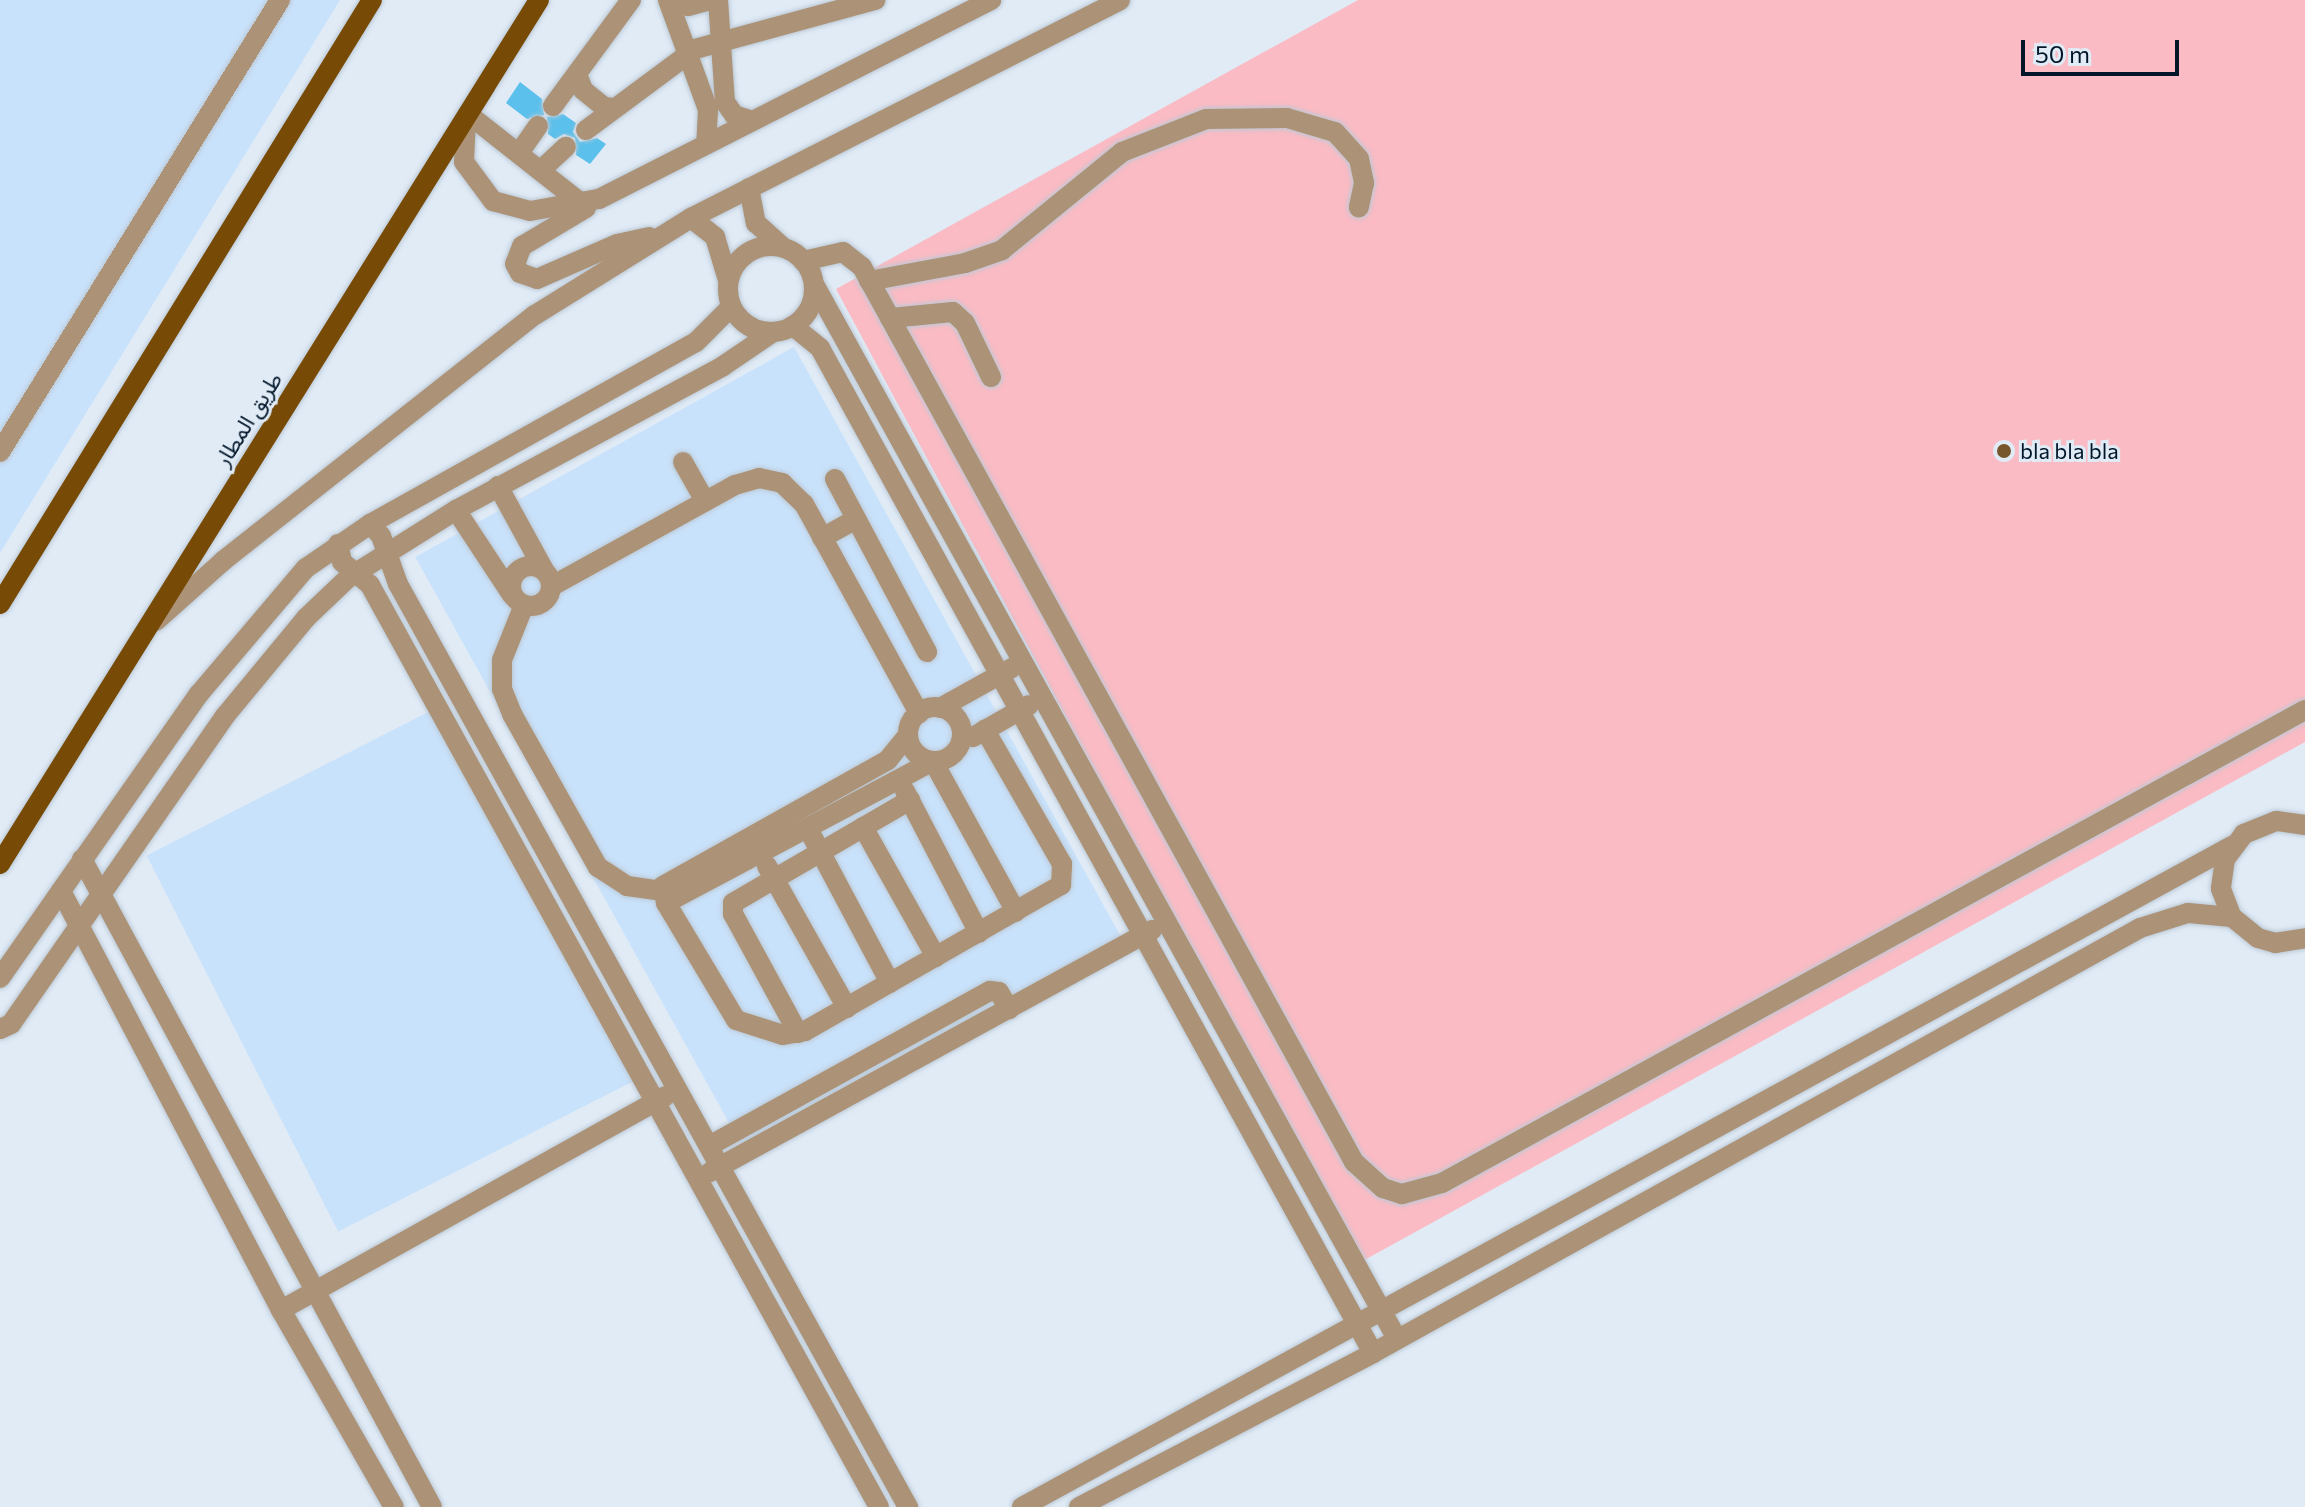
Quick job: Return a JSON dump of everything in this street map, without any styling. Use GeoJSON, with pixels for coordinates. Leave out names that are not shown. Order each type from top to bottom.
{"type":"FeatureCollection","features":[{"type":"Feature","properties":{"kind":"main road"},"geometry":{"type":"LineString","coordinates":[[0,604],[372,0]]}},
{"type":"Feature","properties":{"kind":"main road","name":"طريق المطار"},"geometry":{"type":"LineString","coordinates":[[0,864],[539,0]]}},
{"type":"Feature","properties":{"kind":"street"},"geometry":{"type":"LineString","coordinates":[[0,452],[280,0]]}},
{"type":"Feature","properties":{"kind":"street"},"geometry":{"type":"LineString","coordinates":[[553,106],[631,0]]}},
{"type":"Feature","properties":{"kind":"street"},"geometry":{"type":"LineString","coordinates":[[670,0],[688,6],[710,0]]}},
{"type":"Feature","properties":{"kind":"street"},"geometry":{"type":"LineString","coordinates":[[670,0],[710,119],[706,144]]}},
{"type":"Feature","properties":{"kind":"street"},"geometry":{"type":"LineString","coordinates":[[718,0],[725,102],[734,115],[752,121]]}},
{"type":"Feature","properties":{"kind":"street"},"geometry":{"type":"LineString","coordinates":[[586,130],[687,53],[720,40],[875,0]]}},
{"type":"Feature","properties":{"kind":"street"},"geometry":{"type":"LineString","coordinates":[[658,236],[617,244],[537,279],[520,273],[515,264],[522,246],[590,201],[991,0]]}},
{"type":"Feature","properties":{"kind":"street"},"geometry":{"type":"LineString","coordinates":[[137,641],[223,561],[448,380],[535,315],[691,218],[1120,0]]}},
{"type":"Feature","properties":{"kind":"street"},"geometry":{"type":"LineString","coordinates":[[577,74],[583,90],[604,107],[614,108]]}},
{"type":"Feature","properties":{"kind":"street"},"geometry":{"type":"LineString","coordinates":[[467,116],[590,201]]}},
{"type":"Feature","properties":{"kind":"street"},"geometry":{"type":"LineString","coordinates":[[467,116],[464,162],[493,201],[530,211],[590,201]]}},
{"type":"Feature","properties":{"kind":"street"},"geometry":{"type":"LineString","coordinates":[[869,281],[965,263],[1002,250],[1112,158],[1163,132],[1206,119],[1287,118],[1335,132],[1359,159],[1364,183],[1359,207]]}},
{"type":"Feature","properties":{"kind":"street"},"geometry":{"type":"LineString","coordinates":[[519,153],[538,126]]}},
{"type":"Feature","properties":{"kind":"street"},"geometry":{"type":"LineString","coordinates":[[541,170],[566,147]]}},
{"type":"Feature","properties":{"kind":"street"},"geometry":{"type":"LineString","coordinates":[[749,188],[756,223],[803,261],[1397,1339]]}},
{"type":"Feature","properties":{"kind":"street"},"geometry":{"type":"LineString","coordinates":[[691,218],[715,237],[728,281],[731,307],[748,326],[773,332]]}},
{"type":"Feature","properties":{"kind":"street"},"geometry":{"type":"LineString","coordinates":[[728,281],[733,267],[754,249],[783,247]]}},
{"type":"Feature","properties":{"kind":"street"},"geometry":{"type":"LineString","coordinates":[[803,261],[843,252],[854,258],[869,281],[1354,1162],[1383,1188],[1402,1194],[1442,1183],[2305,710]]}},
{"type":"Feature","properties":{"kind":"street"},"geometry":{"type":"LineString","coordinates":[[0,1029],[11,1024],[225,716],[306,618],[356,572],[385,551],[498,486],[723,366],[773,332],[793,326],[809,308],[814,284]]}},
{"type":"Feature","properties":{"kind":"street"},"geometry":{"type":"LineString","coordinates":[[0,978],[199,694],[284,591],[338,544],[370,524],[696,342],[731,307]]}},
{"type":"Feature","properties":{"kind":"street"},"geometry":{"type":"LineString","coordinates":[[890,318],[953,312],[965,323],[991,377]]}},
{"type":"Feature","properties":{"kind":"street"},"geometry":{"type":"LineString","coordinates":[[793,326],[820,348],[1373,1353]]}},
{"type":"Feature","properties":{"kind":"street"},"geometry":{"type":"LineString","coordinates":[[683,462],[705,501]]}},
{"type":"Feature","properties":{"kind":"street"},"geometry":{"type":"LineString","coordinates":[[835,479],[927,652]]}},
{"type":"Feature","properties":{"kind":"street"},"geometry":{"type":"LineString","coordinates":[[548,578],[747,480],[772,480],[798,496],[919,713]]}},
{"type":"Feature","properties":{"kind":"street"},"geometry":{"type":"LineString","coordinates":[[498,486],[548,578],[546,600],[518,600]]}},
{"type":"Feature","properties":{"kind":"street"},"geometry":{"type":"LineString","coordinates":[[456,510],[518,600]]}},
{"type":"Feature","properties":{"kind":"street"},"geometry":{"type":"LineString","coordinates":[[822,538],[856,519]]}},
{"type":"Feature","properties":{"kind":"street"},"geometry":{"type":"LineString","coordinates":[[370,524],[381,536],[398,584],[908,1507]]}},
{"type":"Feature","properties":{"kind":"street"},"geometry":{"type":"LineString","coordinates":[[338,544],[342,562],[370,585],[879,1507]]}},
{"type":"Feature","properties":{"kind":"street"},"geometry":{"type":"LineString","coordinates":[[548,578],[529,565],[516,572],[518,600],[502,660],[502,689],[512,714],[598,867],[627,886],[664,897]]}},
{"type":"Feature","properties":{"kind":"street"},"geometry":{"type":"LineString","coordinates":[[879,642],[912,623]]}},
{"type":"Feature","properties":{"kind":"street"},"geometry":{"type":"LineString","coordinates":[[919,713],[940,708],[1022,662]]}},
{"type":"Feature","properties":{"kind":"street"},"geometry":{"type":"LineString","coordinates":[[985,730],[1064,869],[1057,889],[798,1033],[748,1027],[729,1015],[664,897],[665,881],[754,844],[807,827],[898,777],[949,757],[959,745],[985,730],[1042,698]]}},
{"type":"Feature","properties":{"kind":"street"},"geometry":{"type":"LineString","coordinates":[[940,708],[960,726],[959,745]]}},
{"type":"Feature","properties":{"kind":"street"},"geometry":{"type":"LineString","coordinates":[[754,844],[888,760],[908,735],[919,713]]}},
{"type":"Feature","properties":{"kind":"street"},"geometry":{"type":"LineString","coordinates":[[908,735],[918,756],[933,761],[1016,912]]}},
{"type":"Feature","properties":{"kind":"street"},"geometry":{"type":"LineString","coordinates":[[898,777],[979,933]]}},
{"type":"Feature","properties":{"kind":"street"},"geometry":{"type":"LineString","coordinates":[[798,1033],[732,909],[735,899],[910,800]]}},
{"type":"Feature","properties":{"kind":"street"},"geometry":{"type":"LineString","coordinates":[[1022,1507],[2232,846],[2267,823],[2305,825]]}},
{"type":"Feature","properties":{"kind":"street"},"geometry":{"type":"LineString","coordinates":[[807,827],[890,983]]}},
{"type":"Feature","properties":{"kind":"street"},"geometry":{"type":"LineString","coordinates":[[863,827],[936,957]]}},
{"type":"Feature","properties":{"kind":"street"},"geometry":{"type":"LineString","coordinates":[[754,844],[847,1008]]}},
{"type":"Feature","properties":{"kind":"street"},"geometry":{"type":"LineString","coordinates":[[2232,846],[2221,889],[2232,917],[2258,938],[2275,943],[2305,938]]}},
{"type":"Feature","properties":{"kind":"street"},"geometry":{"type":"LineString","coordinates":[[82,859],[103,890],[314,1292],[432,1507]]}},
{"type":"Feature","properties":{"kind":"street"},"geometry":{"type":"LineString","coordinates":[[61,891],[81,923],[281,1310],[394,1507]]}},
{"type":"Feature","properties":{"kind":"street"},"geometry":{"type":"LineString","coordinates":[[1079,1507],[1373,1353],[2140,928],[2188,913],[2232,917]]}},
{"type":"Feature","properties":{"kind":"street"},"geometry":{"type":"LineString","coordinates":[[698,1179],[1166,923]]}},
{"type":"Feature","properties":{"kind":"street"},"geometry":{"type":"LineString","coordinates":[[709,1146],[990,991],[999,992],[1009,1009]]}},
{"type":"Feature","properties":{"kind":"street"},"geometry":{"type":"LineString","coordinates":[[281,1310],[677,1089]]}},
{"type":"Feature","properties":{"kind":"shaded area"},"geometry":{"type":"Polygon","coordinates":[[[0,0],[340,0],[0,553],[0,0]]]}},
{"type":"Feature","properties":{"kind":"shaded area"},"geometry":{"type":"Polygon","coordinates":[[[1358,0],[2305,0],[2305,742],[1359,1263],[836,289],[1358,0]]]}},
{"type":"Feature","properties":{"kind":"shaded area"},"geometry":{"type":"Polygon","coordinates":[[[794,347],[1120,936],[742,1146],[415,557],[794,347]]]}},
{"type":"Feature","properties":{"kind":"shaded area"},"geometry":{"type":"Polygon","coordinates":[[[446,703],[638,1079],[338,1232],[147,856],[446,703]]]}},
{"type":"Feature","properties":{"kind":"building"},"geometry":{"type":"Polygon","coordinates":[[[520,82],[542,99],[544,115],[527,119],[506,103],[520,82]]]}},
{"type":"Feature","properties":{"kind":"building"},"geometry":{"type":"Polygon","coordinates":[[[563,114],[576,123],[573,132],[580,142],[597,138],[606,144],[590,164],[576,155],[575,138],[564,134],[555,139],[548,134],[547,117],[563,114]]]}},
{"type":"Feature","properties":{"kind":"place","name":"bla bla bla"},"geometry":{"type":"Point","coordinates":[2004,451]}}]}
